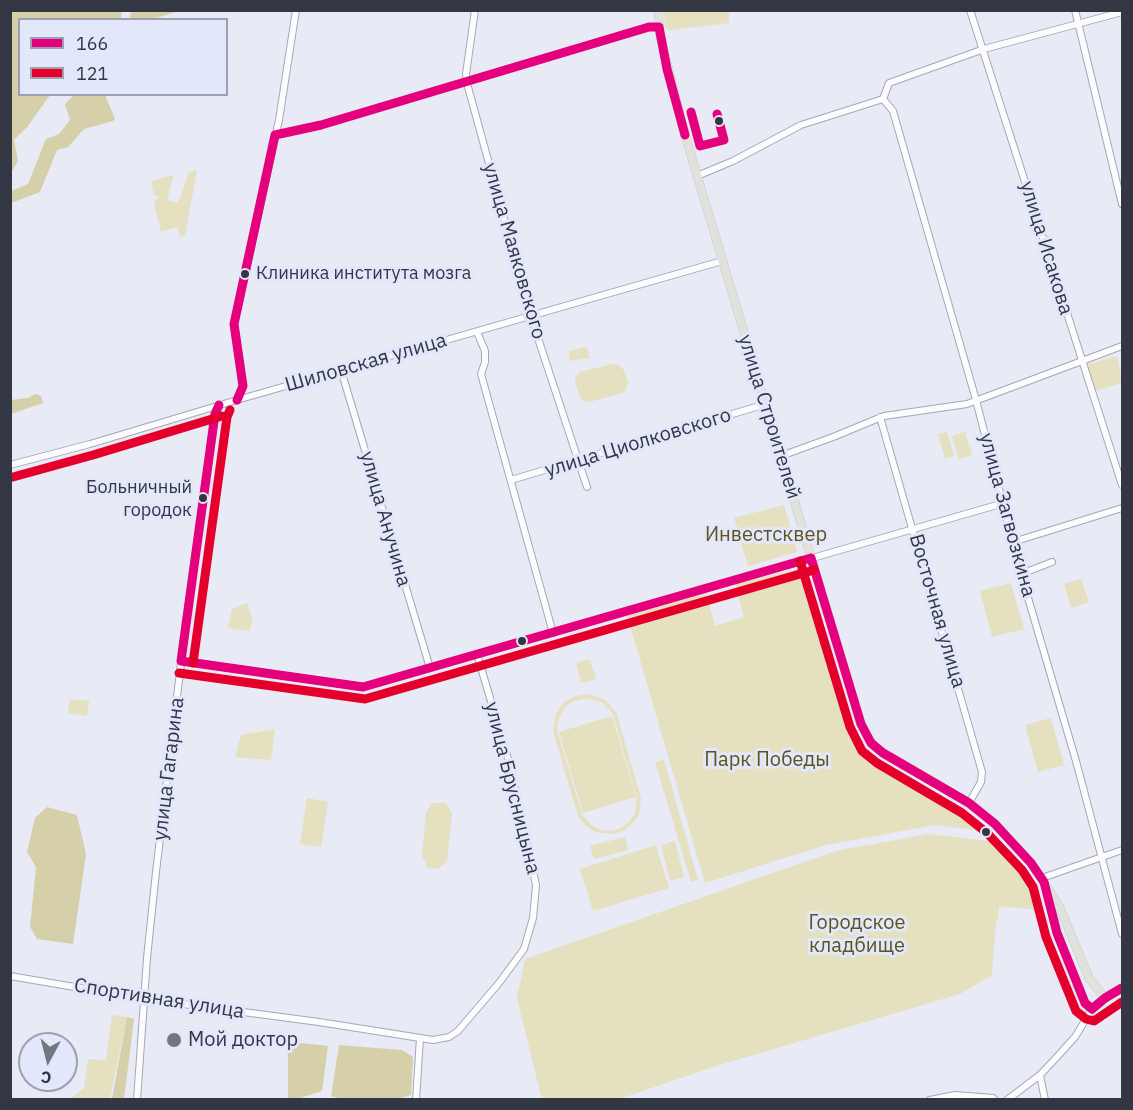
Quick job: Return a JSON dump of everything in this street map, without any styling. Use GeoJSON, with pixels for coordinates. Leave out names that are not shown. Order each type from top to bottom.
{"type":"FeatureCollection","features":[{"type":"Feature","properties":{"kind":"main road","name":"улица Строителей"},"geometry":{"type":"LineString","coordinates":[[658,10],[659,27],[670,80],[697,176],[866,734],[883,753],[969,803],[995,824],[1043,880],[1059,906],[1089,978],[1105,998]]}},
{"type":"Feature","properties":{"kind":"main road"},"geometry":{"type":"LineString","coordinates":[[1043,880],[1057,933],[1085,1003],[1092,1009],[1122,988]]}},
{"type":"Feature","properties":{"kind":"main road"},"geometry":{"type":"LineString","coordinates":[[1057,933],[1063,928],[1068,932]]}},
{"type":"Feature","properties":{"kind":"street"},"geometry":{"type":"LineString","coordinates":[[237,400],[243,386],[234,324],[283,103],[296,10]]}},
{"type":"Feature","properties":{"kind":"street","name":"улица Маяковского"},"geometry":{"type":"LineString","coordinates":[[475,10],[466,71],[467,81],[531,317],[587,487]]}},
{"type":"Feature","properties":{"kind":"street","name":"улица Исакова"},"geometry":{"type":"LineString","coordinates":[[970,10],[1122,485]]}},
{"type":"Feature","properties":{"kind":"street"},"geometry":{"type":"LineString","coordinates":[[1075,10],[1122,204]]}},
{"type":"Feature","properties":{"kind":"street"},"geometry":{"type":"LineString","coordinates":[[697,176],[801,124],[883,99],[889,83],[984,48],[1122,12]]}},
{"type":"Feature","properties":{"kind":"street"},"geometry":{"type":"LineString","coordinates":[[275,135],[310,128],[641,29],[659,27]]}},
{"type":"Feature","properties":{"kind":"street","name":"улица Загвозкина"},"geometry":{"type":"LineString","coordinates":[[883,99],[893,111],[976,400],[1021,574],[1076,762],[1122,934]]}},
{"type":"Feature","properties":{"kind":"street","name":"Шиловская улица"},"geometry":{"type":"LineString","coordinates":[[10,465],[90,444],[722,261]]}},
{"type":"Feature","properties":{"kind":"street"},"geometry":{"type":"LineString","coordinates":[[477,332],[485,351],[481,374],[553,633]]}},
{"type":"Feature","properties":{"kind":"street"},"geometry":{"type":"LineString","coordinates":[[782,456],[880,417],[967,404],[1122,346]]}},
{"type":"Feature","properties":{"kind":"street","name":"улица Анучина"},"geometry":{"type":"LineString","coordinates":[[341,370],[430,668]]}},
{"type":"Feature","properties":{"kind":"street","name":"улица Циолковского"},"geometry":{"type":"LineString","coordinates":[[511,480],[766,404]]}},
{"type":"Feature","properties":{"kind":"street","name":"улица Гагарина"},"geometry":{"type":"LineString","coordinates":[[138,1100],[156,872],[214,414],[219,405]]}},
{"type":"Feature","properties":{"kind":"street","name":"Восточная улица"},"geometry":{"type":"LineString","coordinates":[[880,417],[982,772],[981,782],[969,803]]}},
{"type":"Feature","properties":{"kind":"street"},"geometry":{"type":"LineString","coordinates":[[181,661],[363,687],[1004,503]]}},
{"type":"Feature","properties":{"kind":"street"},"geometry":{"type":"LineString","coordinates":[[1013,542],[1122,508]]}},
{"type":"Feature","properties":{"kind":"street"},"geometry":{"type":"LineString","coordinates":[[1021,574],[1052,562]]}},
{"type":"Feature","properties":{"kind":"street","name":"улица Брусницына"},"geometry":{"type":"LineString","coordinates":[[449,1037],[465,1024],[524,949],[533,918],[536,885],[511,769],[477,654]]}},
{"type":"Feature","properties":{"kind":"street"},"geometry":{"type":"LineString","coordinates":[[1043,880],[1101,856],[1122,850]]}},
{"type":"Feature","properties":{"kind":"street","name":"Спортивная улица"},"geometry":{"type":"LineString","coordinates":[[10,976],[145,999],[433,1040],[449,1037]]}},
{"type":"Feature","properties":{"kind":"street"},"geometry":{"type":"LineString","coordinates":[[1007,1100],[1040,1075],[1075,1037],[1092,1009]]}},
{"type":"Feature","properties":{"kind":"street"},"geometry":{"type":"LineString","coordinates":[[416,1100],[420,1038]]}},
{"type":"Feature","properties":{"kind":"street"},"geometry":{"type":"LineString","coordinates":[[1040,1075],[1045,1100]]}},
{"type":"Feature","properties":{"kind":"street"},"geometry":{"type":"LineString","coordinates":[[930,1100],[955,1095],[995,1100]]}},
{"type":"Feature","properties":{"kind":"green space"},"geometry":{"type":"Polygon","coordinates":[[[664,11],[729,11],[729,23],[670,30],[665,28],[664,11]]]}},
{"type":"Feature","properties":{"kind":"green space"},"geometry":{"type":"Polygon","coordinates":[[[197,170],[185,236],[180,237],[177,227],[161,232],[154,204],[159,196],[154,195],[151,181],[174,175],[167,200],[178,203],[189,172],[197,170]]]}},
{"type":"Feature","properties":{"kind":"green space"},"geometry":{"type":"Polygon","coordinates":[[[586,347],[589,358],[570,361],[569,351],[586,347]]]}},
{"type":"Feature","properties":{"kind":"green space"},"geometry":{"type":"Polygon","coordinates":[[[1117,356],[1122,383],[1094,391],[1086,365],[1117,356]]]}},
{"type":"Feature","properties":{"kind":"green space"},"geometry":{"type":"Polygon","coordinates":[[[612,364],[624,370],[628,383],[626,390],[623,393],[589,402],[584,401],[580,397],[575,382],[576,376],[580,372],[612,364]]]}},
{"type":"Feature","properties":{"kind":"green space"},"geometry":{"type":"Polygon","coordinates":[[[947,432],[954,456],[945,459],[938,434],[947,432]]]}},
{"type":"Feature","properties":{"kind":"green space"},"geometry":{"type":"Polygon","coordinates":[[[965,432],[972,455],[959,459],[952,436],[965,432]]]}},
{"type":"Feature","properties":{"kind":"green space","name":"Инвестсквер"},"geometry":{"type":"Polygon","coordinates":[[[784,505],[797,552],[748,566],[734,518],[784,505]]]}},
{"type":"Feature","properties":{"kind":"green space","name":"Парк Победы"},"geometry":{"type":"Polygon","coordinates":[[[801,568],[809,577],[861,751],[990,832],[935,825],[826,845],[705,883],[627,615],[706,593],[715,626],[744,617],[735,584],[801,568]]]}},
{"type":"Feature","properties":{"kind":"green space"},"geometry":{"type":"Polygon","coordinates":[[[1081,579],[1089,602],[1071,608],[1064,584],[1081,579]]]}},
{"type":"Feature","properties":{"kind":"green space"},"geometry":{"type":"Polygon","coordinates":[[[1011,583],[1024,629],[992,637],[980,591],[1011,583]]]}},
{"type":"Feature","properties":{"kind":"green space"},"geometry":{"type":"Polygon","coordinates":[[[247,603],[253,621],[249,631],[228,628],[232,609],[247,603]]]}},
{"type":"Feature","properties":{"kind":"green space"},"geometry":{"type":"Polygon","coordinates":[[[590,659],[596,679],[581,683],[576,663],[590,659]]]}},
{"type":"Feature","properties":{"kind":"green space"},"geometry":{"type":"Polygon","coordinates":[[[588,694],[605,700],[616,712],[641,798],[639,815],[623,831],[612,834],[595,832],[578,816],[553,731],[556,714],[562,704],[572,697],[588,694]],[[588,698],[573,701],[565,707],[558,720],[557,730],[582,814],[592,826],[611,831],[629,822],[635,813],[637,798],[613,714],[603,703],[588,698]]]}},
{"type":"Feature","properties":{"kind":"green space"},"geometry":{"type":"Polygon","coordinates":[[[70,699],[89,701],[87,716],[68,713],[70,699]]]}},
{"type":"Feature","properties":{"kind":"green space"},"geometry":{"type":"Polygon","coordinates":[[[612,716],[636,797],[583,813],[559,732],[612,716]]]}},
{"type":"Feature","properties":{"kind":"green space"},"geometry":{"type":"Polygon","coordinates":[[[1051,718],[1064,765],[1038,772],[1025,725],[1051,718]]]}},
{"type":"Feature","properties":{"kind":"green space"},"geometry":{"type":"Polygon","coordinates":[[[275,729],[271,760],[235,757],[241,735],[275,729]]]}},
{"type":"Feature","properties":{"kind":"green space"},"geometry":{"type":"Polygon","coordinates":[[[664,760],[698,880],[691,882],[655,762],[664,760]]]}},
{"type":"Feature","properties":{"kind":"green space"},"geometry":{"type":"Polygon","coordinates":[[[307,798],[328,802],[321,847],[300,844],[307,798]]]}},
{"type":"Feature","properties":{"kind":"green space"},"geometry":{"type":"Polygon","coordinates":[[[432,803],[446,803],[452,813],[447,861],[438,869],[428,868],[422,856],[426,812],[432,803]]]}},
{"type":"Feature","properties":{"kind":"green space","name":"Городское кладбище"},"geometry":{"type":"Polygon","coordinates":[[[928,834],[998,842],[1037,884],[1040,892],[1039,910],[999,906],[992,975],[960,994],[716,1066],[619,1099],[546,1099],[541,1096],[517,998],[525,959],[836,851],[928,834]]]}},
{"type":"Feature","properties":{"kind":"green space"},"geometry":{"type":"Polygon","coordinates":[[[625,837],[628,850],[594,859],[590,846],[625,837]]]}},
{"type":"Feature","properties":{"kind":"green space"},"geometry":{"type":"Polygon","coordinates":[[[675,841],[684,877],[670,881],[661,845],[675,841]]]}},
{"type":"Feature","properties":{"kind":"green space"},"geometry":{"type":"Polygon","coordinates":[[[656,845],[669,888],[593,911],[580,869],[656,845]]]}},
{"type":"Feature","properties":{"kind":"green space"},"geometry":{"type":"Polygon","coordinates":[[[112,1015],[127,1017],[110,1099],[70,1099],[84,1088],[88,1059],[106,1060],[112,1015]]]}},
{"type":"Feature","properties":{"kind":"shaded area"},"geometry":{"type":"Polygon","coordinates":[[[11,10],[122,11],[121,18],[18,18],[18,96],[49,96],[28,126],[14,140],[18,161],[11,173],[11,10]]]}},
{"type":"Feature","properties":{"kind":"shaded area"},"geometry":{"type":"Polygon","coordinates":[[[132,10],[178,11],[157,18],[129,18],[132,10]]]}},
{"type":"Feature","properties":{"kind":"shaded area"},"geometry":{"type":"Polygon","coordinates":[[[73,96],[105,96],[115,119],[84,129],[68,147],[57,150],[40,192],[11,203],[11,191],[28,184],[46,139],[59,134],[70,120],[65,104],[73,96]]]}},
{"type":"Feature","properties":{"kind":"shaded area"},"geometry":{"type":"Polygon","coordinates":[[[35,394],[41,396],[43,403],[11,414],[11,400],[28,398],[35,394]]]}},
{"type":"Feature","properties":{"kind":"shaded area"},"geometry":{"type":"Polygon","coordinates":[[[47,807],[77,815],[86,854],[73,944],[37,939],[30,927],[36,867],[27,852],[35,818],[47,807]]]}},
{"type":"Feature","properties":{"kind":"shaded area"},"geometry":{"type":"Polygon","coordinates":[[[127,1017],[134,1019],[124,1099],[112,1099],[127,1017]]]}},
{"type":"Feature","properties":{"kind":"shaded area"},"geometry":{"type":"Polygon","coordinates":[[[284,1041],[328,1046],[322,1091],[297,1099],[288,1099],[288,1055],[284,1041]]]}},
{"type":"Feature","properties":{"kind":"shaded area"},"geometry":{"type":"Polygon","coordinates":[[[339,1045],[402,1050],[413,1057],[411,1095],[395,1100],[341,1099],[331,1096],[339,1045]]]}},
{"type":"Feature","properties":{"kind":"transit line","name":"166"},"geometry":{"type":"LineString","coordinates":[[275,135],[321,125],[649,27],[659,27]]}},
{"type":"Feature","properties":{"kind":"transit line","name":"166"},"geometry":{"type":"LineString","coordinates":[[659,27],[667,69],[685,135]]}},
{"type":"Feature","properties":{"kind":"transit line","name":"166"},"geometry":{"type":"LineString","coordinates":[[691,112],[700,146],[724,140],[717,114]]}},
{"type":"Feature","properties":{"kind":"transit line","name":"166"},"geometry":{"type":"LineString","coordinates":[[237,400],[243,386],[234,324],[275,135]]}},
{"type":"Feature","properties":{"kind":"transit line","name":"166"},"geometry":{"type":"LineString","coordinates":[[181,661],[215,414],[219,405]]}},
{"type":"Feature","properties":{"kind":"transit line","name":"121"},"geometry":{"type":"LineString","coordinates":[[193,663],[227,417],[230,410]]}},
{"type":"Feature","properties":{"kind":"transit line","name":"121"},"geometry":{"type":"LineString","coordinates":[[13,477],[222,416]]}},
{"type":"Feature","properties":{"kind":"transit line","name":"166"},"geometry":{"type":"LineString","coordinates":[[811,558],[861,724],[871,743],[883,753],[969,803],[995,824],[1031,863],[1044,882],[1057,933],[1085,1003],[1092,1009],[1122,988]]}},
{"type":"Feature","properties":{"kind":"transit line","name":"166"},"geometry":{"type":"LineString","coordinates":[[181,661],[363,687],[811,558]]}},
{"type":"Feature","properties":{"kind":"transit line","name":"121"},"geometry":{"type":"LineString","coordinates":[[800,561],[850,727],[862,751],[877,763],[962,813],[987,833],[1022,870],[1033,887],[1046,937],[1076,1011],[1086,1019],[1094,1021],[1122,1002]]}},
{"type":"Feature","properties":{"kind":"transit line","name":"121"},"geometry":{"type":"LineString","coordinates":[[179,673],[365,699],[814,570]]}},
{"type":"Feature","properties":{"kind":"place","name":"Клиника института мозга"},"geometry":{"type":"Point","coordinates":[245,274]}},
{"type":"Feature","properties":{"kind":"place","name":"Больничный городок"},"geometry":{"type":"Point","coordinates":[203,498]}},
{"type":"Feature","properties":{"kind":"place","name":"Мой доктор"},"geometry":{"type":"Point","coordinates":[174,1040]}}]}
